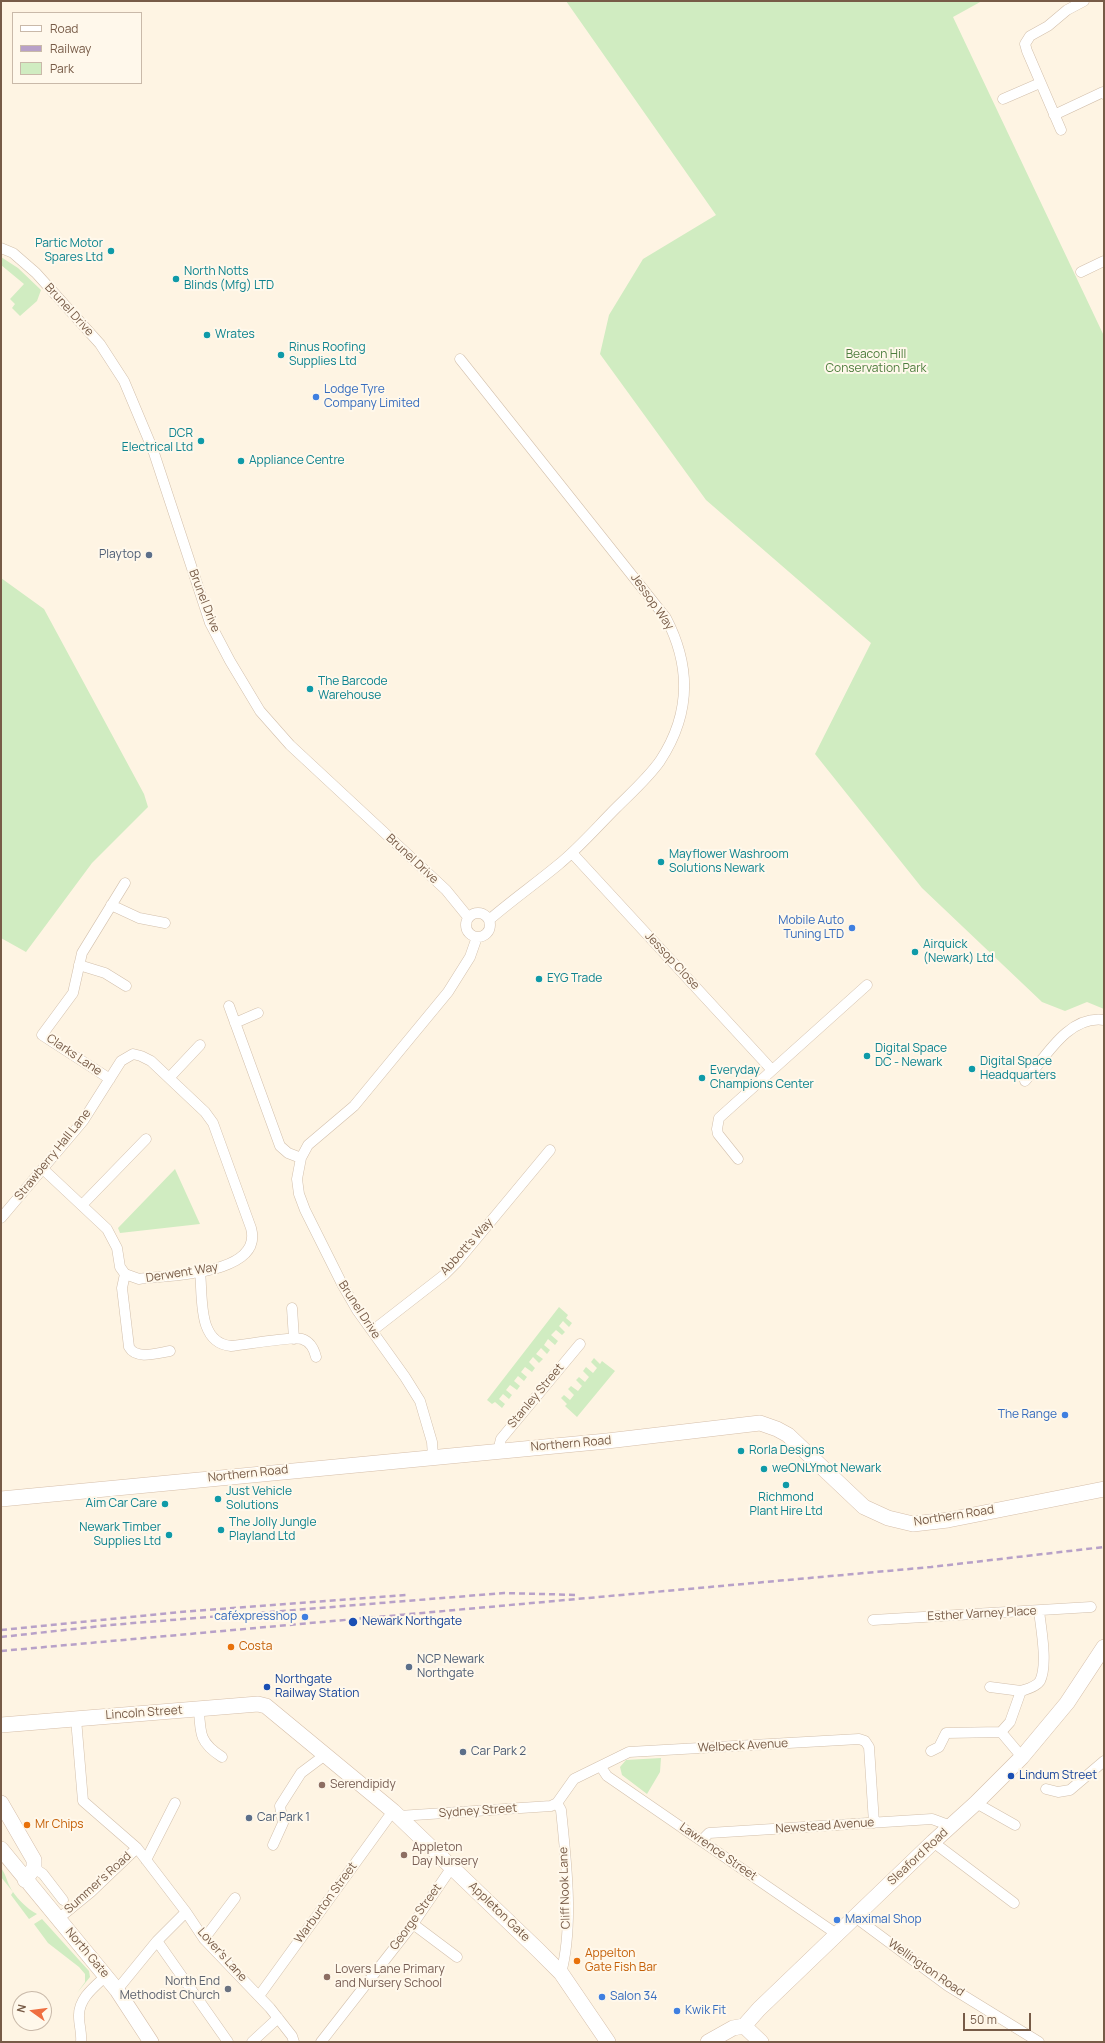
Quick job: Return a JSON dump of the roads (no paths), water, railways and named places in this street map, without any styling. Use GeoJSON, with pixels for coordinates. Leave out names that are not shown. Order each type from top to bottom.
{"type":"FeatureCollection","features":[{"type":"Feature","properties":{"kind":"street"},"geometry":{"type":"LineString","coordinates":[[1061,130],[1040,83],[1025,44],[1030,36],[1048,26],[1067,10],[1084,1]]}},
{"type":"Feature","properties":{"kind":"street"},"geometry":{"type":"LineString","coordinates":[[1003,98],[1040,83]]}},
{"type":"Feature","properties":{"kind":"street"},"geometry":{"type":"LineString","coordinates":[[1054,115],[1104,92]]}},
{"type":"Feature","properties":{"kind":"street","name":"Brunel Drive"},"geometry":{"type":"LineString","coordinates":[[1,248],[13,253],[54,294],[108,354],[124,381],[153,450],[210,622],[230,661],[260,711],[290,745],[446,890],[468,917]]}},
{"type":"Feature","properties":{"kind":"street"},"geometry":{"type":"LineString","coordinates":[[1081,272],[1104,262]]}},
{"type":"Feature","properties":{"kind":"street","name":"Jessop Way"},"geometry":{"type":"LineString","coordinates":[[460,359],[654,601],[666,618],[676,637],[685,676],[684,702],[675,732],[664,754],[638,786],[572,853],[489,920]]}},
{"type":"Feature","properties":{"kind":"street","name":"Jessop Close"},"geometry":{"type":"LineString","coordinates":[[572,853],[772,1070]]}},
{"type":"Feature","properties":{"kind":"street","name":"Clarks Lane"},"geometry":{"type":"LineString","coordinates":[[110,1079],[42,1035],[73,993],[82,953],[125,883]]}},
{"type":"Feature","properties":{"kind":"street"},"geometry":{"type":"LineString","coordinates":[[111,905],[139,918],[165,923]]}},
{"type":"Feature","properties":{"kind":"street"},"geometry":{"type":"LineString","coordinates":[[475,913],[481,913],[489,920],[488,931],[482,936],[470,934],[466,929],[468,917],[475,913]]}},
{"type":"Feature","properties":{"kind":"street","name":"Brunel Drive"},"geometry":{"type":"LineString","coordinates":[[433,1457],[432,1442],[420,1401],[405,1377],[357,1310],[333,1268],[299,1194],[297,1179],[301,1158],[313,1139],[354,1106],[448,992],[470,957],[477,936]]}},
{"type":"Feature","properties":{"kind":"street"},"geometry":{"type":"LineString","coordinates":[[79,966],[104,973],[126,986]]}},
{"type":"Feature","properties":{"kind":"street"},"geometry":{"type":"LineString","coordinates":[[738,1159],[721,1140],[718,1134],[717,1124],[719,1118],[867,986]]}},
{"type":"Feature","properties":{"kind":"street"},"geometry":{"type":"LineString","coordinates":[[228,1006],[280,1146],[288,1153],[301,1158]]}},
{"type":"Feature","properties":{"kind":"street"},"geometry":{"type":"LineString","coordinates":[[235,1023],[258,1013]]}},
{"type":"Feature","properties":{"kind":"street"},"geometry":{"type":"LineString","coordinates":[[1025,1081],[1067,1031],[1080,1023],[1104,1020]]}},
{"type":"Feature","properties":{"kind":"street"},"geometry":{"type":"LineString","coordinates":[[169,1078],[200,1045]]}},
{"type":"Feature","properties":{"kind":"street","name":"Strawberry Hall Lane"},"geometry":{"type":"LineString","coordinates":[[1,1218],[83,1121],[121,1061],[133,1054]]}},
{"type":"Feature","properties":{"kind":"street","name":"Derwent Way"},"geometry":{"type":"LineString","coordinates":[[125,1274],[139,1279],[200,1272],[222,1267],[241,1259],[252,1246],[252,1234],[213,1123],[205,1112],[151,1061],[133,1054]]}},
{"type":"Feature","properties":{"kind":"street"},"geometry":{"type":"LineString","coordinates":[[82,1205],[146,1138]]}},
{"type":"Feature","properties":{"kind":"street","name":"Abbott's Way"},"geometry":{"type":"LineString","coordinates":[[372,1331],[444,1275],[457,1262],[550,1150]]}},
{"type":"Feature","properties":{"kind":"street"},"geometry":{"type":"LineString","coordinates":[[43,1169],[108,1229],[117,1248],[120,1267],[125,1274],[122,1288],[129,1347],[132,1352],[138,1355],[170,1351]]}},
{"type":"Feature","properties":{"kind":"street"},"geometry":{"type":"LineString","coordinates":[[200,1272],[207,1332],[214,1341],[231,1346],[303,1339],[314,1349],[316,1357]]}},
{"type":"Feature","properties":{"kind":"street"},"geometry":{"type":"LineString","coordinates":[[292,1308],[294,1339]]}},
{"type":"Feature","properties":{"kind":"street","name":"Stanley Street"},"geometry":{"type":"LineString","coordinates":[[498,1451],[501,1439],[580,1344]]}},
{"type":"Feature","properties":{"kind":"street","name":"Northern Road"},"geometry":{"type":"LineString","coordinates":[[1,1498],[607,1441],[744,1424],[767,1424],[788,1435],[864,1507],[888,1518],[913,1524],[948,1520],[1104,1489]]}},
{"type":"Feature","properties":{"kind":"street","name":"Esther Varney Place"},"geometry":{"type":"LineString","coordinates":[[873,1620],[1091,1607]]}},
{"type":"Feature","properties":{"kind":"street"},"geometry":{"type":"LineString","coordinates":[[990,1687],[1021,1691],[1030,1688],[1040,1681],[1044,1663],[1039,1611]]}},
{"type":"Feature","properties":{"kind":"street","name":"Sleaford Road"},"geometry":{"type":"LineString","coordinates":[[708,2042],[733,2028],[744,2026],[933,1842],[976,1803],[1022,1757],[1067,1703],[1104,1647]]}},
{"type":"Feature","properties":{"kind":"street"},"geometry":{"type":"LineString","coordinates":[[931,1751],[939,1747],[946,1733],[1001,1732],[1010,1722],[1021,1691]]}},
{"type":"Feature","properties":{"kind":"street","name":"Lincoln Street"},"geometry":{"type":"LineString","coordinates":[[1,1725],[258,1704],[266,1706],[283,1719]]}},
{"type":"Feature","properties":{"kind":"street"},"geometry":{"type":"LineString","coordinates":[[199,1709],[201,1737],[210,1749],[222,1757]]}},
{"type":"Feature","properties":{"kind":"street","name":"Lover's Lane"},"geometry":{"type":"LineString","coordinates":[[76,1719],[82,1801],[137,1848],[186,1912],[204,1939],[259,1996],[278,2018],[294,2042]]}},
{"type":"Feature","properties":{"kind":"street","name":"Appleton Gate"},"geometry":{"type":"LineString","coordinates":[[283,1719],[396,1814],[561,1973],[608,2042]]}},
{"type":"Feature","properties":{"kind":"street"},"geometry":{"type":"LineString","coordinates":[[1001,1732],[1022,1757]]}},
{"type":"Feature","properties":{"kind":"street","name":"Welbeck Avenue"},"geometry":{"type":"LineString","coordinates":[[557,1803],[574,1778],[601,1767],[629,1752],[859,1739],[865,1741],[869,1747],[874,1823]]}},
{"type":"Feature","properties":{"kind":"street"},"geometry":{"type":"LineString","coordinates":[[274,1845],[283,1823],[280,1806],[301,1772],[325,1755]]}},
{"type":"Feature","properties":{"kind":"street"},"geometry":{"type":"LineString","coordinates":[[1046,1789],[1058,1792],[1070,1790],[1104,1761]]}},
{"type":"Feature","properties":{"kind":"street","name":"Lawrence Street"},"geometry":{"type":"LineString","coordinates":[[601,1767],[606,1776],[838,1934]]}},
{"type":"Feature","properties":{"kind":"street","name":"North Gate"},"geometry":{"type":"LineString","coordinates":[[1,1803],[34,1860],[30,1874],[58,1919],[117,1990],[151,2042]]}},
{"type":"Feature","properties":{"kind":"street","name":"Sydney Street"},"geometry":{"type":"LineString","coordinates":[[396,1814],[552,1806],[557,1803]]}},
{"type":"Feature","properties":{"kind":"street","name":"Cliff Nook Lane"},"geometry":{"type":"LineString","coordinates":[[557,1803],[561,1810],[567,1872],[566,1955],[561,1973]]}},
{"type":"Feature","properties":{"kind":"street"},"geometry":{"type":"LineString","coordinates":[[976,1803],[1015,1825]]}},
{"type":"Feature","properties":{"kind":"street"},"geometry":{"type":"LineString","coordinates":[[146,1860],[172,1806]]}},
{"type":"Feature","properties":{"kind":"street","name":"Warburton Street"},"geometry":{"type":"LineString","coordinates":[[259,1996],[396,1814]]}},
{"type":"Feature","properties":{"kind":"street","name":"Newstead Avenue"},"geometry":{"type":"LineString","coordinates":[[702,1840],[709,1833],[932,1819],[950,1826]]}},
{"type":"Feature","properties":{"kind":"street"},"geometry":{"type":"LineString","coordinates":[[933,1842],[1014,1903]]}},
{"type":"Feature","properties":{"kind":"street","name":"Summer's Road"},"geometry":{"type":"LineString","coordinates":[[58,1919],[91,1892],[137,1848]]}},
{"type":"Feature","properties":{"kind":"street"},"geometry":{"type":"LineString","coordinates":[[1,1849],[30,1874]]}},
{"type":"Feature","properties":{"kind":"street","name":"George Street"},"geometry":{"type":"LineString","coordinates":[[321,2042],[413,1924],[452,1867]]}},
{"type":"Feature","properties":{"kind":"street","name":"North Gate"},"geometry":{"type":"LineString","coordinates":[[30,1874],[43,1874],[62,1900]]}},
{"type":"Feature","properties":{"kind":"street"},"geometry":{"type":"LineString","coordinates":[[204,1939],[235,1898]]}},
{"type":"Feature","properties":{"kind":"street"},"geometry":{"type":"LineString","coordinates":[[117,1990],[157,1941],[186,1912]]}},
{"type":"Feature","properties":{"kind":"street","name":"Wellington Road"},"geometry":{"type":"LineString","coordinates":[[855,1917],[948,1986],[1039,2042]]}},
{"type":"Feature","properties":{"kind":"street"},"geometry":{"type":"LineString","coordinates":[[413,1924],[457,1957]]}},
{"type":"Feature","properties":{"kind":"street"},"geometry":{"type":"LineString","coordinates":[[157,1941],[228,2042]]}},
{"type":"Feature","properties":{"kind":"street"},"geometry":{"type":"LineString","coordinates":[[81,2042],[79,2016],[82,2001],[90,1990],[106,1976]]}},
{"type":"Feature","properties":{"kind":"street"},"geometry":{"type":"LineString","coordinates":[[252,2042],[278,2018]]}},
{"type":"Feature","properties":{"kind":"street"},"geometry":{"type":"LineString","coordinates":[[744,2026],[761,2042]]}},
{"type":"Feature","properties":{"kind":"railway"},"geometry":{"type":"LineString","coordinates":[[1,1651],[931,1567],[1104,1547]]}},
{"type":"Feature","properties":{"kind":"railway"},"geometry":{"type":"LineString","coordinates":[[1,1637],[110,1625],[504,1593],[579,1595]]}},
{"type":"Feature","properties":{"kind":"railway"},"geometry":{"type":"LineString","coordinates":[[1,1630],[180,1612],[406,1595]]}},
{"type":"Feature","properties":{"kind":"place","name":"Partic Motor Spares Ltd"},"geometry":{"type":"Point","coordinates":[111,251]}},
{"type":"Feature","properties":{"kind":"place","name":"North Notts Blinds (Mfg) LTD"},"geometry":{"type":"Point","coordinates":[176,279]}},
{"type":"Feature","properties":{"kind":"place","name":"Wrates"},"geometry":{"type":"Point","coordinates":[207,335]}},
{"type":"Feature","properties":{"kind":"place","name":"Rinus Roofing Supplies Ltd"},"geometry":{"type":"Point","coordinates":[281,355]}},
{"type":"Feature","properties":{"kind":"place","name":"Lodge Tyre Company Limited"},"geometry":{"type":"Point","coordinates":[316,397]}},
{"type":"Feature","properties":{"kind":"place","name":"DCR Electrical Ltd"},"geometry":{"type":"Point","coordinates":[201,441]}},
{"type":"Feature","properties":{"kind":"place","name":"Appliance Centre"},"geometry":{"type":"Point","coordinates":[241,461]}},
{"type":"Feature","properties":{"kind":"place","name":"Playtop"},"geometry":{"type":"Point","coordinates":[149,555]}},
{"type":"Feature","properties":{"kind":"place","name":"The Barcode Warehouse"},"geometry":{"type":"Point","coordinates":[310,689]}},
{"type":"Feature","properties":{"kind":"place","name":"Mayflower Washroom Solutions Newark"},"geometry":{"type":"Point","coordinates":[661,862]}},
{"type":"Feature","properties":{"kind":"place","name":"Mobile Auto Tuning LTD"},"geometry":{"type":"Point","coordinates":[852,928]}},
{"type":"Feature","properties":{"kind":"place","name":"Airquick (Newark) Ltd"},"geometry":{"type":"Point","coordinates":[915,952]}},
{"type":"Feature","properties":{"kind":"place","name":"EYG Trade"},"geometry":{"type":"Point","coordinates":[539,979]}},
{"type":"Feature","properties":{"kind":"place","name":"Digital Space DC - Newark"},"geometry":{"type":"Point","coordinates":[867,1056]}},
{"type":"Feature","properties":{"kind":"place","name":"Digital Space Headquarters"},"geometry":{"type":"Point","coordinates":[972,1069]}},
{"type":"Feature","properties":{"kind":"place","name":"Everyday Champions Center"},"geometry":{"type":"Point","coordinates":[702,1078]}},
{"type":"Feature","properties":{"kind":"place","name":"The Range"},"geometry":{"type":"Point","coordinates":[1065,1415]}},
{"type":"Feature","properties":{"kind":"place","name":"Rorla Designs"},"geometry":{"type":"Point","coordinates":[741,1451]}},
{"type":"Feature","properties":{"kind":"place","name":"weONLYmot Newark"},"geometry":{"type":"Point","coordinates":[764,1469]}},
{"type":"Feature","properties":{"kind":"place","name":"Richmond Plant Hire Ltd"},"geometry":{"type":"Point","coordinates":[786,1485]}},
{"type":"Feature","properties":{"kind":"place","name":"Just Vehicle Solutions"},"geometry":{"type":"Point","coordinates":[218,1499]}},
{"type":"Feature","properties":{"kind":"place","name":"Aim Car Care"},"geometry":{"type":"Point","coordinates":[165,1504]}},
{"type":"Feature","properties":{"kind":"place","name":"The Jolly Jungle Playland Ltd"},"geometry":{"type":"Point","coordinates":[221,1530]}},
{"type":"Feature","properties":{"kind":"place","name":"Newark Timber Supplies Ltd"},"geometry":{"type":"Point","coordinates":[169,1535]}},
{"type":"Feature","properties":{"kind":"place","name":"caféxpresshop"},"geometry":{"type":"Point","coordinates":[305,1617]}},
{"type":"Feature","properties":{"kind":"place","name":"Newark Northgate"},"geometry":{"type":"Point","coordinates":[353,1622]}},
{"type":"Feature","properties":{"kind":"place","name":"Costa"},"geometry":{"type":"Point","coordinates":[231,1647]}},
{"type":"Feature","properties":{"kind":"place","name":"NCP Newark Northgate"},"geometry":{"type":"Point","coordinates":[409,1667]}},
{"type":"Feature","properties":{"kind":"place","name":"Northgate Railway Station"},"geometry":{"type":"Point","coordinates":[267,1687]}},
{"type":"Feature","properties":{"kind":"place","name":"Car Park 2"},"geometry":{"type":"Point","coordinates":[463,1752]}},
{"type":"Feature","properties":{"kind":"place","name":"Lindum Street"},"geometry":{"type":"Point","coordinates":[1011,1776]}},
{"type":"Feature","properties":{"kind":"place","name":"Serendipidy"},"geometry":{"type":"Point","coordinates":[322,1785]}},
{"type":"Feature","properties":{"kind":"place","name":"Car Park 1"},"geometry":{"type":"Point","coordinates":[249,1818]}},
{"type":"Feature","properties":{"kind":"place","name":"Mr Chips"},"geometry":{"type":"Point","coordinates":[27,1825]}},
{"type":"Feature","properties":{"kind":"place","name":"Appleton Day Nursery"},"geometry":{"type":"Point","coordinates":[404,1855]}},
{"type":"Feature","properties":{"kind":"place","name":"Maximal Shop"},"geometry":{"type":"Point","coordinates":[837,1920]}},
{"type":"Feature","properties":{"kind":"place","name":"Appelton Gate Fish Bar"},"geometry":{"type":"Point","coordinates":[577,1961]}},
{"type":"Feature","properties":{"kind":"place","name":"Lovers Lane Primary and Nursery School"},"geometry":{"type":"Point","coordinates":[327,1977]}},
{"type":"Feature","properties":{"kind":"place","name":"North End Methodist Church"},"geometry":{"type":"Point","coordinates":[228,1989]}},
{"type":"Feature","properties":{"kind":"place","name":"Salon 34"},"geometry":{"type":"Point","coordinates":[602,1997]}},
{"type":"Feature","properties":{"kind":"place","name":"Kwik Fit"},"geometry":{"type":"Point","coordinates":[677,2011]}},
{"type":"Feature","properties":{"kind":"park label","name":"Beacon Hill Conservation Park"},"geometry":{"type":"Point","coordinates":[876,362]}}]}
